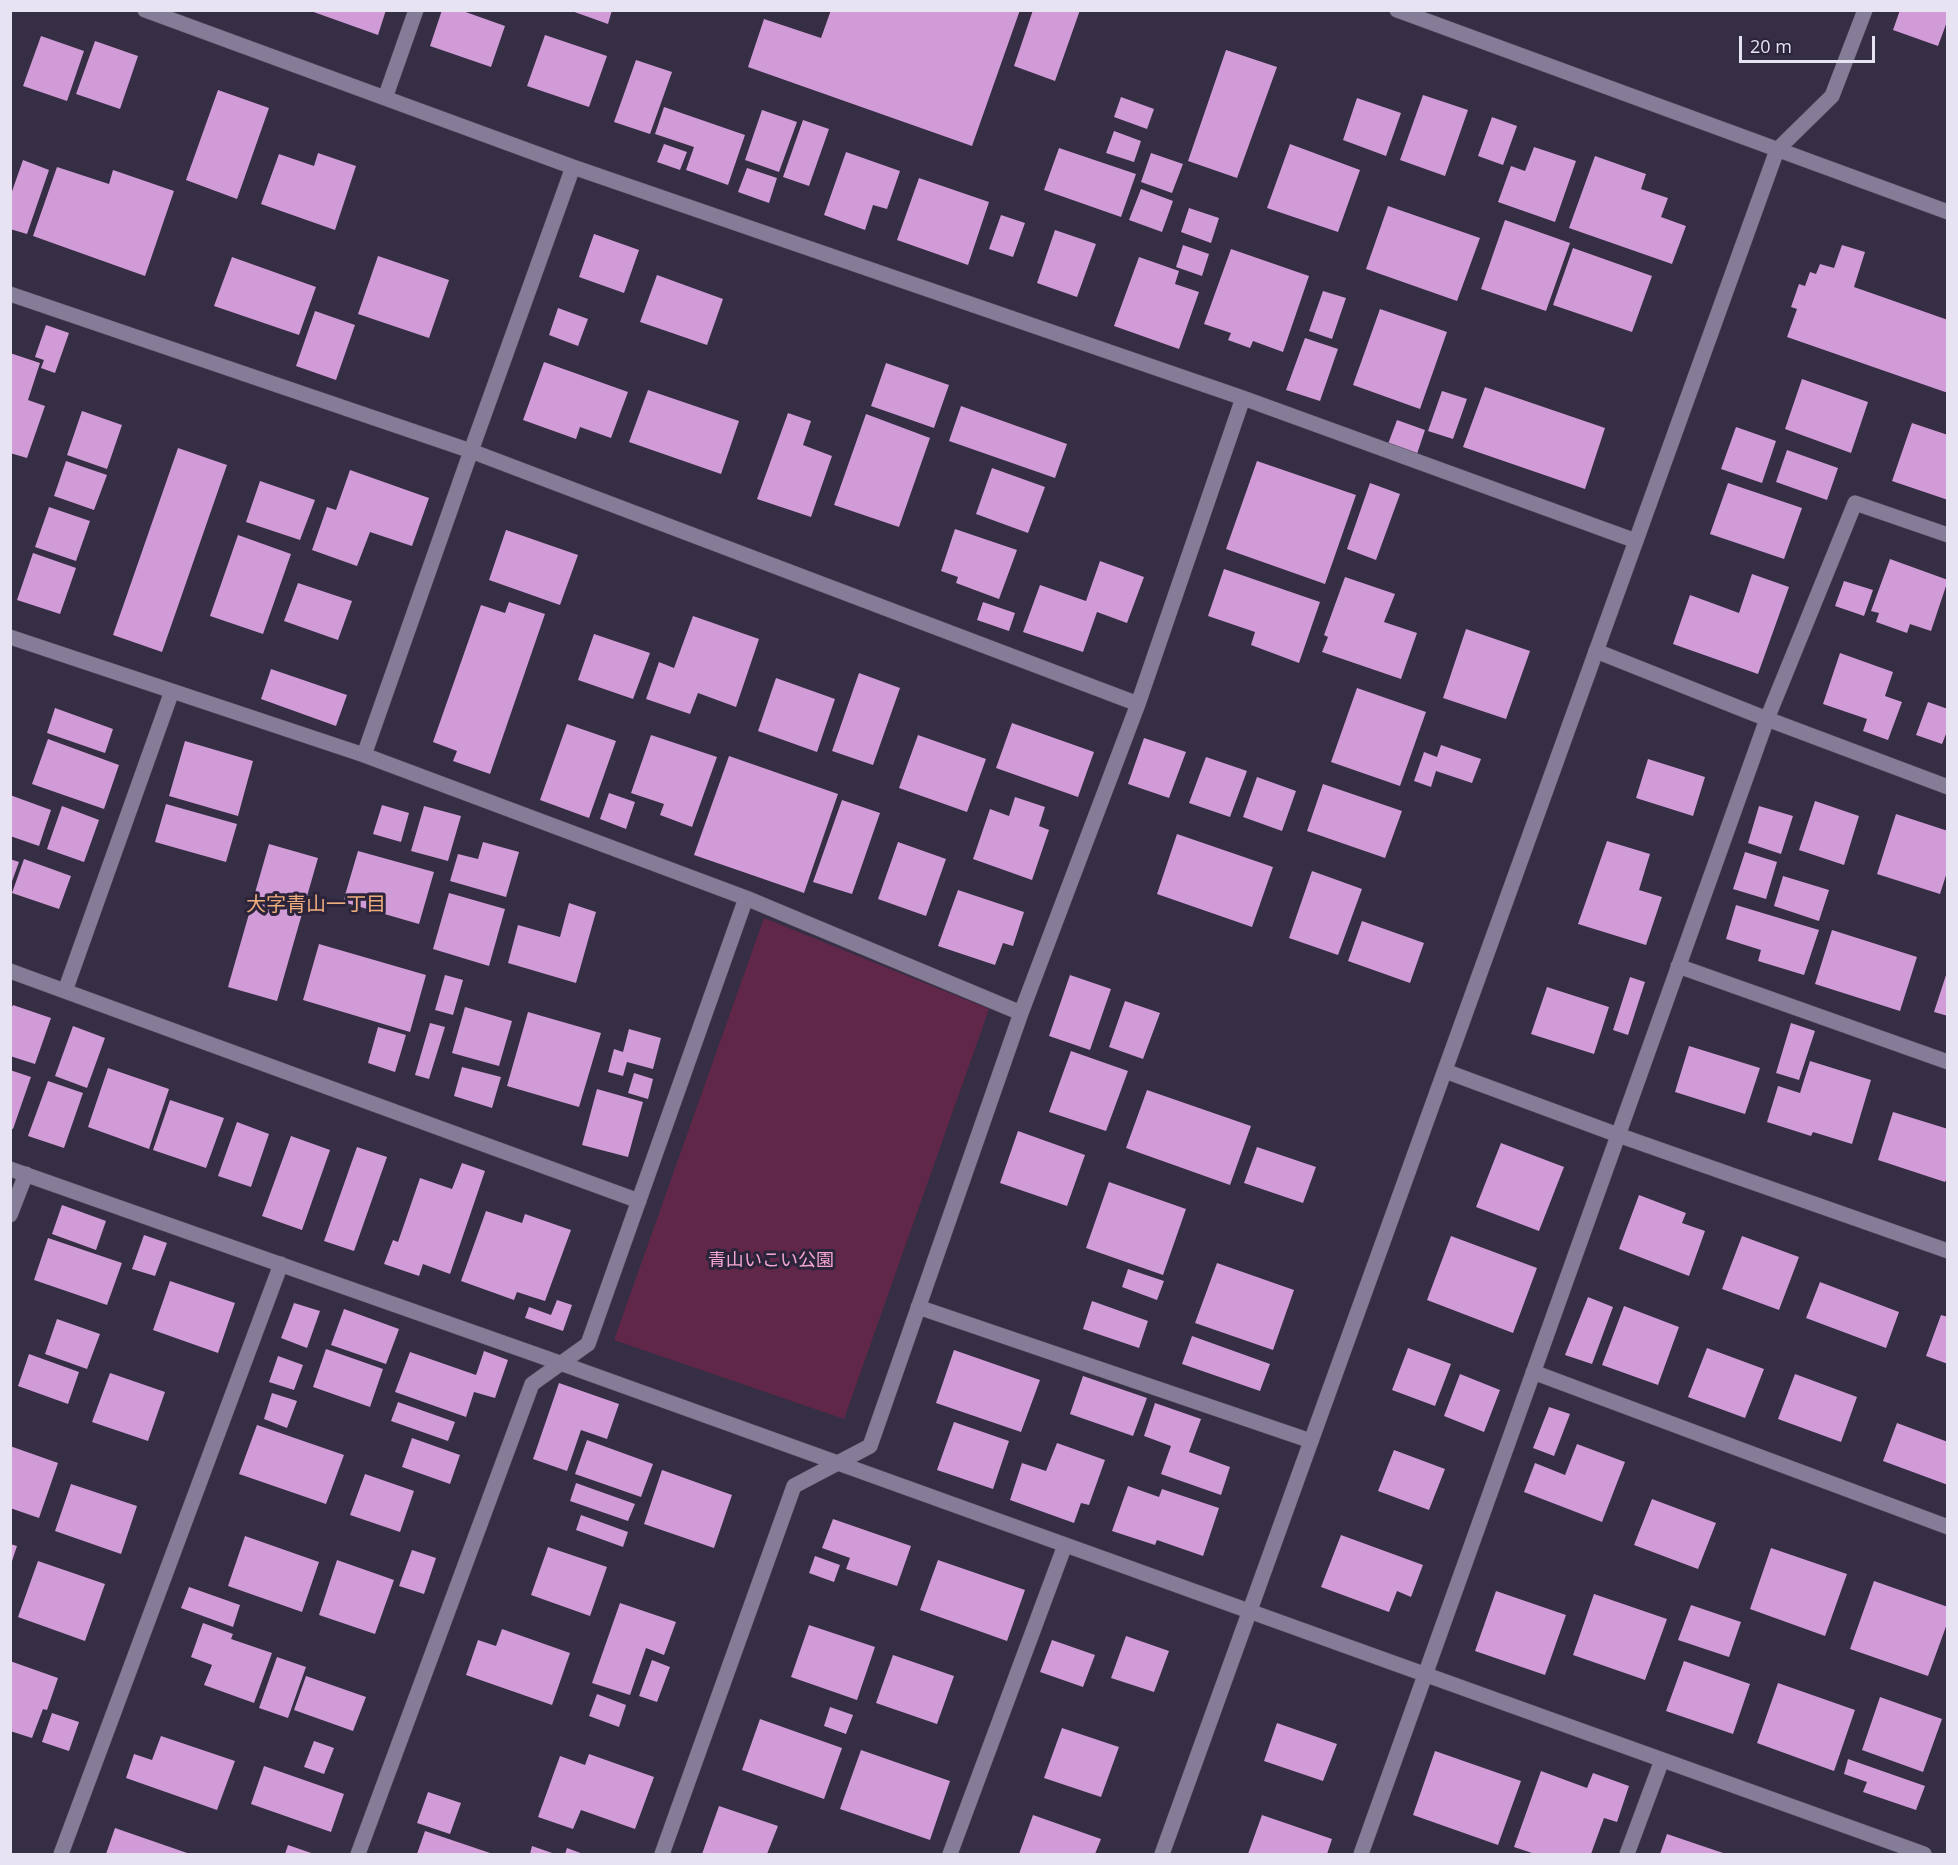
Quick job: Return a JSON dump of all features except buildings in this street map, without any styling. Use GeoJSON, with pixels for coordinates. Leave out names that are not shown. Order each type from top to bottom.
{"type":"FeatureCollection","features":[{"type":"Feature","properties":{"kind":"street"},"geometry":{"type":"LineString","coordinates":[[145,10],[573,167],[1243,398],[1636,541]]}},
{"type":"Feature","properties":{"kind":"street"},"geometry":{"type":"LineString","coordinates":[[385,98],[416,10]]}},
{"type":"Feature","properties":{"kind":"street"},"geometry":{"type":"LineString","coordinates":[[1397,10],[1947,212]]}},
{"type":"Feature","properties":{"kind":"street"},"geometry":{"type":"LineString","coordinates":[[1162,1854],[1777,150],[1832,96],[1865,10]]}},
{"type":"Feature","properties":{"kind":"street"},"geometry":{"type":"LineString","coordinates":[[364,755],[573,167]]}},
{"type":"Feature","properties":{"kind":"street"},"geometry":{"type":"LineString","coordinates":[[10,294],[471,450],[1138,704]]}},
{"type":"Feature","properties":{"kind":"street"},"geometry":{"type":"LineString","coordinates":[[662,1854],[794,1486],[870,1446],[1021,1013],[1138,704],[1243,398]]}},
{"type":"Feature","properties":{"kind":"street"},"geometry":{"type":"LineString","coordinates":[[1360,1854],[1767,719],[1855,503],[1947,535]]}},
{"type":"Feature","properties":{"kind":"street"},"geometry":{"type":"LineString","coordinates":[[10,637],[364,755],[746,898],[1021,1013]]}},
{"type":"Feature","properties":{"kind":"street"},"geometry":{"type":"LineString","coordinates":[[1596,651],[1947,787]]}},
{"type":"Feature","properties":{"kind":"street"},"geometry":{"type":"LineString","coordinates":[[65,991],[172,691]]}},
{"type":"Feature","properties":{"kind":"street"},"geometry":{"type":"LineString","coordinates":[[358,1854],[532,1384],[588,1344],[746,898]]}},
{"type":"Feature","properties":{"kind":"street"},"geometry":{"type":"LineString","coordinates":[[1678,966],[1947,1062]]}},
{"type":"Feature","properties":{"kind":"street"},"geometry":{"type":"LineString","coordinates":[[10,971],[639,1201]]}},
{"type":"Feature","properties":{"kind":"street"},"geometry":{"type":"LineString","coordinates":[[1445,1071],[1618,1135],[1947,1251]]}},
{"type":"Feature","properties":{"kind":"street"},"geometry":{"type":"LineString","coordinates":[[10,1169],[560,1363],[1662,1760],[1902,1851],[1924,1854]]}},
{"type":"Feature","properties":{"kind":"street"},"geometry":{"type":"LineString","coordinates":[[10,1215],[26,1174]]}},
{"type":"Feature","properties":{"kind":"street"},"geometry":{"type":"LineString","coordinates":[[61,1854],[281,1264]]}},
{"type":"Feature","properties":{"kind":"street"},"geometry":{"type":"LineString","coordinates":[[918,1307],[1311,1441]]}},
{"type":"Feature","properties":{"kind":"street"},"geometry":{"type":"LineString","coordinates":[[1533,1372],[1947,1527]]}},
{"type":"Feature","properties":{"kind":"street"},"geometry":{"type":"LineString","coordinates":[[950,1854],[1065,1545]]}},
{"type":"Feature","properties":{"kind":"street"},"geometry":{"type":"LineString","coordinates":[[1627,1854],[1662,1760]]}},
{"type":"Feature","properties":{"kind":"green space","name":"青山いこい公園"},"geometry":{"type":"Polygon","coordinates":[[[764,918],[989,1009],[844,1419],[614,1340],[764,918]]]}},
{"type":"Feature","properties":{"kind":"district","name":"大字青山一丁目"},"geometry":{"type":"Point","coordinates":[316,905]}}]}
